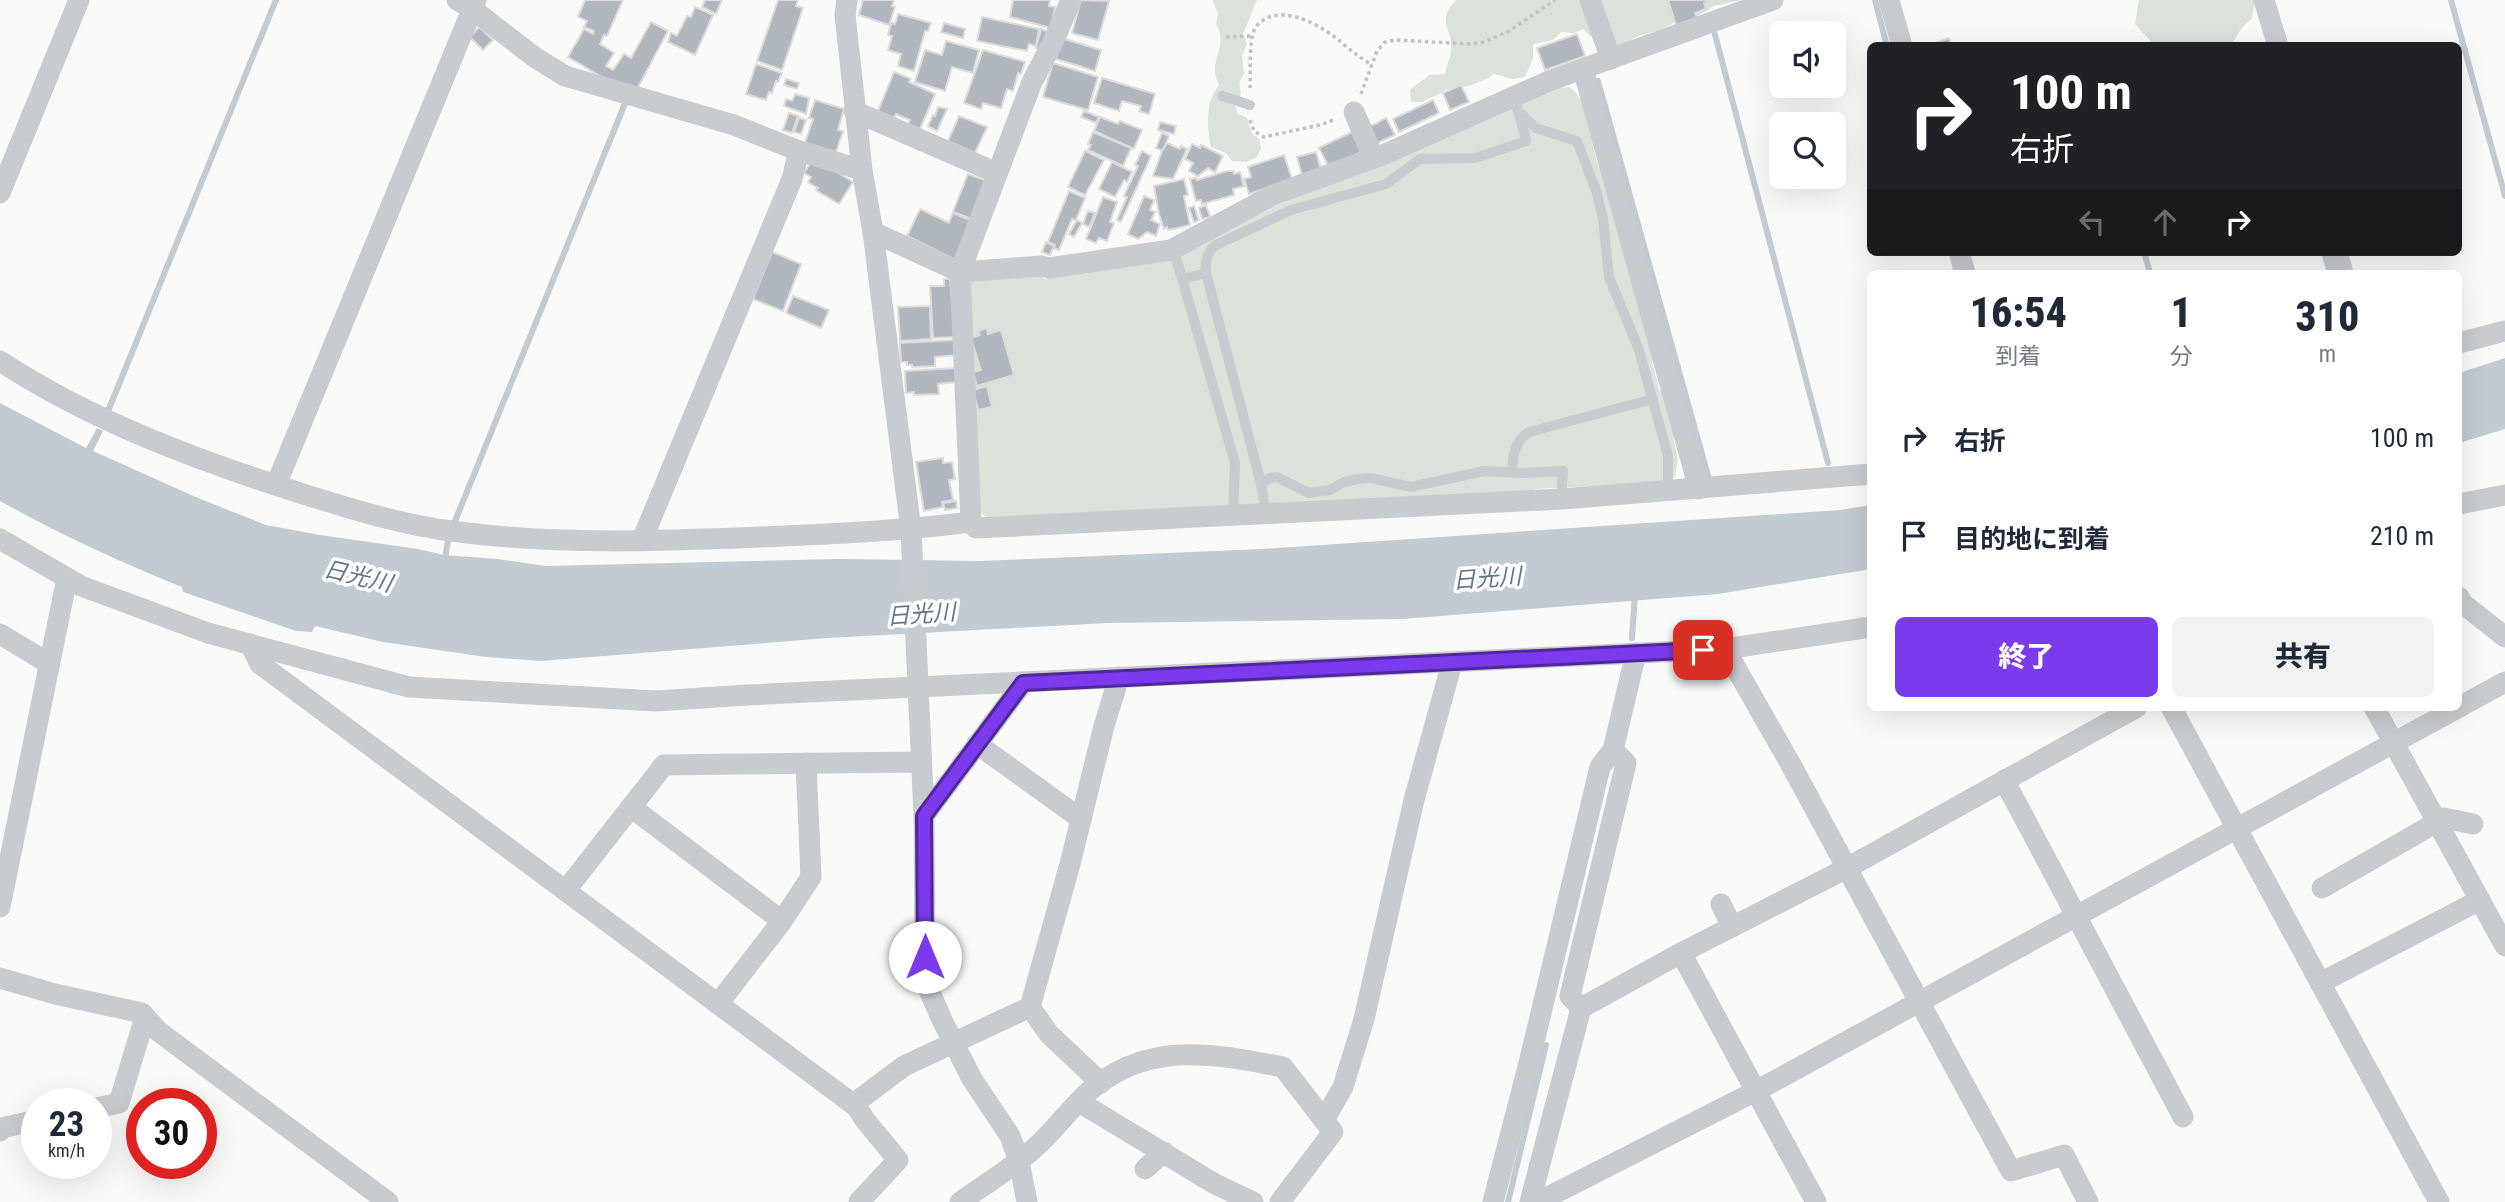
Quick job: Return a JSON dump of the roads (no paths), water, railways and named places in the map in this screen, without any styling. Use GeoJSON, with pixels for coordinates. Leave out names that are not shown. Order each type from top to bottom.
{"type":"FeatureCollection","features":[{"type":"Feature","properties":{"kind":"street"},"geometry":{"type":"LineString","coordinates":[[0,193],[79,0]]}},
{"type":"Feature","properties":{"kind":"street"},"geometry":{"type":"LineString","coordinates":[[847,0],[845,15],[854,111],[873,232],[911,530],[924,816],[925,957],[928,988],[972,1079],[1010,1136],[1019,1161],[1027,1202]]}},
{"type":"Feature","properties":{"kind":"street"},"geometry":{"type":"LineString","coordinates":[[1070,0],[1053,42],[1032,82],[960,272],[971,522],[976,528],[1561,499],[1867,474]]}},
{"type":"Feature","properties":{"kind":"street"},"geometry":{"type":"LineString","coordinates":[[1590,0],[1611,58]]}},
{"type":"Feature","properties":{"kind":"street"},"geometry":{"type":"LineString","coordinates":[[873,232],[960,272],[1042,266],[1049,268],[1171,250],[1273,195],[1516,103],[1611,58],[1773,0]]}},
{"type":"Feature","properties":{"kind":"street"},"geometry":{"type":"LineString","coordinates":[[1889,0],[1901,42]]}},
{"type":"Feature","properties":{"kind":"street"},"geometry":{"type":"LineString","coordinates":[[2264,0],[2277,42]]}},
{"type":"Feature","properties":{"kind":"street"},"geometry":{"type":"LineString","coordinates":[[276,485],[468,3],[499,32],[565,76],[734,125],[799,151],[862,170]]}},
{"type":"Feature","properties":{"kind":"street"},"geometry":{"type":"LineString","coordinates":[[1583,69],[1655,368],[1699,489]]}},
{"type":"Feature","properties":{"kind":"street"},"geometry":{"type":"LineString","coordinates":[[854,111],[997,173]]}},
{"type":"Feature","properties":{"kind":"street"},"geometry":{"type":"LineString","coordinates":[[1354,112],[1374,158]]}},
{"type":"Feature","properties":{"kind":"street"},"geometry":{"type":"LineString","coordinates":[[642,540],[792,178],[799,151]]}},
{"type":"Feature","properties":{"kind":"street"},"geometry":{"type":"LineString","coordinates":[[2462,342],[2505,331]]}},
{"type":"Feature","properties":{"kind":"street"},"geometry":{"type":"LineString","coordinates":[[0,361],[24,377],[129,431],[276,485],[398,521],[458,532],[565,540],[642,540],[911,530],[971,522]]}},
{"type":"Feature","properties":{"kind":"street"},"geometry":{"type":"LineString","coordinates":[[2462,503],[2505,495]]}},
{"type":"Feature","properties":{"kind":"street"},"geometry":{"type":"LineString","coordinates":[[0,539],[81,586],[208,633],[409,687],[656,701],[1725,649],[1867,628]]}},
{"type":"Feature","properties":{"kind":"street"},"geometry":{"type":"LineString","coordinates":[[0,907],[5,846],[67,578]]}},
{"type":"Feature","properties":{"kind":"street"},"geometry":{"type":"LineString","coordinates":[[2462,603],[2505,638]]}},
{"type":"Feature","properties":{"kind":"street"},"geometry":{"type":"LineString","coordinates":[[0,634],[48,663]]}},
{"type":"Feature","properties":{"kind":"street"},"geometry":{"type":"LineString","coordinates":[[250,644],[260,664],[858,1107],[865,1121],[898,1160],[859,1202]]}},
{"type":"Feature","properties":{"kind":"street"},"geometry":{"type":"LineString","coordinates":[[1725,649],[2011,1171],[2064,1155],[2088,1202]]}},
{"type":"Feature","properties":{"kind":"street"},"geometry":{"type":"LineString","coordinates":[[1493,1202],[1600,767],[1613,750],[1636,653]]}},
{"type":"Feature","properties":{"kind":"street"},"geometry":{"type":"LineString","coordinates":[[1324,1120],[1343,1087],[1364,1019],[1414,800],[1452,663]]}},
{"type":"Feature","properties":{"kind":"street"},"geometry":{"type":"LineString","coordinates":[[1030,1007],[1119,677]]}},
{"type":"Feature","properties":{"kind":"street"},"geometry":{"type":"LineString","coordinates":[[2462,706],[2505,682]]}},
{"type":"Feature","properties":{"kind":"street"},"geometry":{"type":"LineString","coordinates":[[924,816],[1023,683]]}},
{"type":"Feature","properties":{"kind":"street"},"geometry":{"type":"LineString","coordinates":[[1530,1202],[1581,1008],[1681,953],[1847,869],[2130,711]]}},
{"type":"Feature","properties":{"kind":"street"},"geometry":{"type":"LineString","coordinates":[[2173,711],[2439,1202]]}},
{"type":"Feature","properties":{"kind":"street"},"geometry":{"type":"LineString","coordinates":[[2376,711],[2505,946]]}},
{"type":"Feature","properties":{"kind":"street"},"geometry":{"type":"LineString","coordinates":[[1538,1202],[1756,1091],[2452,711]]}},
{"type":"Feature","properties":{"kind":"street"},"geometry":{"type":"LineString","coordinates":[[977,744],[1081,819]]}},
{"type":"Feature","properties":{"kind":"street"},"geometry":{"type":"LineString","coordinates":[[1581,1008],[1570,996],[1626,763],[1613,750]]}},
{"type":"Feature","properties":{"kind":"street"},"geometry":{"type":"LineString","coordinates":[[566,890],[664,765],[921,762]]}},
{"type":"Feature","properties":{"kind":"street"},"geometry":{"type":"LineString","coordinates":[[718,1004],[782,921],[811,877],[806,764]]}},
{"type":"Feature","properties":{"kind":"street"},"geometry":{"type":"LineString","coordinates":[[2004,780],[2183,1117]]}},
{"type":"Feature","properties":{"kind":"street"},"geometry":{"type":"LineString","coordinates":[[631,807],[782,921]]}},
{"type":"Feature","properties":{"kind":"street"},"geometry":{"type":"LineString","coordinates":[[2322,888],[2444,818],[2473,824]]}},
{"type":"Feature","properties":{"kind":"street"},"geometry":{"type":"LineString","coordinates":[[2320,983],[2480,900]]}},
{"type":"Feature","properties":{"kind":"street"},"geometry":{"type":"LineString","coordinates":[[1721,904],[1732,927]]}},
{"type":"Feature","properties":{"kind":"street"},"geometry":{"type":"LineString","coordinates":[[1681,953],[1816,1202]]}},
{"type":"Feature","properties":{"kind":"street"},"geometry":{"type":"LineString","coordinates":[[0,978],[55,994],[142,1013],[158,1031],[388,1202]]}},
{"type":"Feature","properties":{"kind":"street"},"geometry":{"type":"LineString","coordinates":[[1030,1007],[1049,1034],[1101,1083]]}},
{"type":"Feature","properties":{"kind":"street"},"geometry":{"type":"LineString","coordinates":[[858,1107],[860,1099],[904,1066],[1030,1007]]}},
{"type":"Feature","properties":{"kind":"street"},"geometry":{"type":"LineString","coordinates":[[112,1105],[119,1103],[145,1017]]}},
{"type":"Feature","properties":{"kind":"street"},"geometry":{"type":"LineString","coordinates":[[960,1202],[1019,1161],[1051,1133],[1079,1102],[1114,1073],[1147,1058],[1183,1054],[1225,1056],[1283,1068],[1333,1132],[1280,1202]]}},
{"type":"Feature","properties":{"kind":"street"},"geometry":{"type":"LineString","coordinates":[[1079,1102],[1214,1184],[1253,1202]]}},
{"type":"Feature","properties":{"kind":"street"},"geometry":{"type":"LineString","coordinates":[[0,1129],[21,1124]]}},
{"type":"Feature","properties":{"kind":"street"},"geometry":{"type":"LineString","coordinates":[[1145,1169],[1164,1152]]}},
{"type":"Feature","properties":{"kind":"lane"},"geometry":{"type":"LineString","coordinates":[[1222,96],[1250,105]]}},
{"type":"Feature","properties":{"kind":"lane"},"geometry":{"type":"LineString","coordinates":[[1266,513],[1261,484],[1206,273],[1206,258],[1214,246],[1291,210],[1386,184],[1420,159],[1475,158],[1526,141],[1525,125],[1516,103]]}},
{"type":"Feature","properties":{"kind":"lane"},"geometry":{"type":"LineString","coordinates":[[1516,103],[1536,128],[1577,141],[1600,206],[1609,277],[1655,368],[1653,399],[1668,456],[1668,491]]}},
{"type":"Feature","properties":{"kind":"lane"},"geometry":{"type":"LineString","coordinates":[[1171,250],[1182,279],[1235,463],[1233,515]]}},
{"type":"Feature","properties":{"kind":"lane"},"geometry":{"type":"LineString","coordinates":[[1182,279],[1206,273]]}},
{"type":"Feature","properties":{"kind":"lane"},"geometry":{"type":"LineString","coordinates":[[1209,374],[1231,369]]}},
{"type":"Feature","properties":{"kind":"lane"},"geometry":{"type":"LineString","coordinates":[[1512,472],[1516,446],[1522,436],[1529,432],[1653,399]]}},
{"type":"Feature","properties":{"kind":"lane"},"geometry":{"type":"LineString","coordinates":[[1261,484],[1269,478],[1277,477],[1309,493],[1330,490],[1345,482],[1359,479],[1371,478],[1411,487],[1484,471],[1563,471],[1561,499]]}},
{"type":"Feature","properties":{"kind":"water"},"geometry":{"type":"Polygon","coordinates":[[[2505,358],[2505,429],[2462,442],[2462,372],[2505,358]]]}},
{"type":"Feature","properties":{"kind":"water","name":"日光川"},"geometry":{"type":"Polygon","coordinates":[[[0,403],[86,448],[97,428],[103,431],[93,451],[266,525],[444,555],[546,566],[839,559],[980,561],[1261,549],[1840,510],[1867,506],[1867,570],[1718,594],[1403,619],[1108,623],[828,638],[541,661],[486,657],[383,642],[315,626],[312,632],[296,631],[183,592],[182,587],[90,547],[0,501],[0,403]]]}},
{"type":"Feature","properties":{"kind":"waterway"},"geometry":{"type":"LineString","coordinates":[[106,416],[276,0]]}},
{"type":"Feature","properties":{"kind":"waterway"},"geometry":{"type":"LineString","coordinates":[[1875,0],[1886,42]]}},
{"type":"Feature","properties":{"kind":"waterway"},"geometry":{"type":"LineString","coordinates":[[2451,0],[2505,196]]}},
{"type":"Feature","properties":{"kind":"waterway"},"geometry":{"type":"LineString","coordinates":[[1713,27],[1828,463]]}},
{"type":"Feature","properties":{"kind":"waterway"},"geometry":{"type":"LineString","coordinates":[[1598,81],[1709,479]]}},
{"type":"Feature","properties":{"kind":"waterway"},"geometry":{"type":"LineString","coordinates":[[453,526],[626,101]]}},
{"type":"Feature","properties":{"kind":"waterway"},"geometry":{"type":"LineString","coordinates":[[2145,256],[2149,270]]}},
{"type":"Feature","properties":{"kind":"waterway"},"geometry":{"type":"LineString","coordinates":[[2325,256],[2329,270]]}},
{"type":"Feature","properties":{"kind":"waterway"},"geometry":{"type":"LineString","coordinates":[[444,563],[449,536]]}},
{"type":"Feature","properties":{"kind":"waterway"},"geometry":{"type":"LineString","coordinates":[[1632,638],[1635,595]]}},
{"type":"Feature","properties":{"kind":"waterway"},"geometry":{"type":"LineString","coordinates":[[1508,1202],[1546,1045]]}}]}
